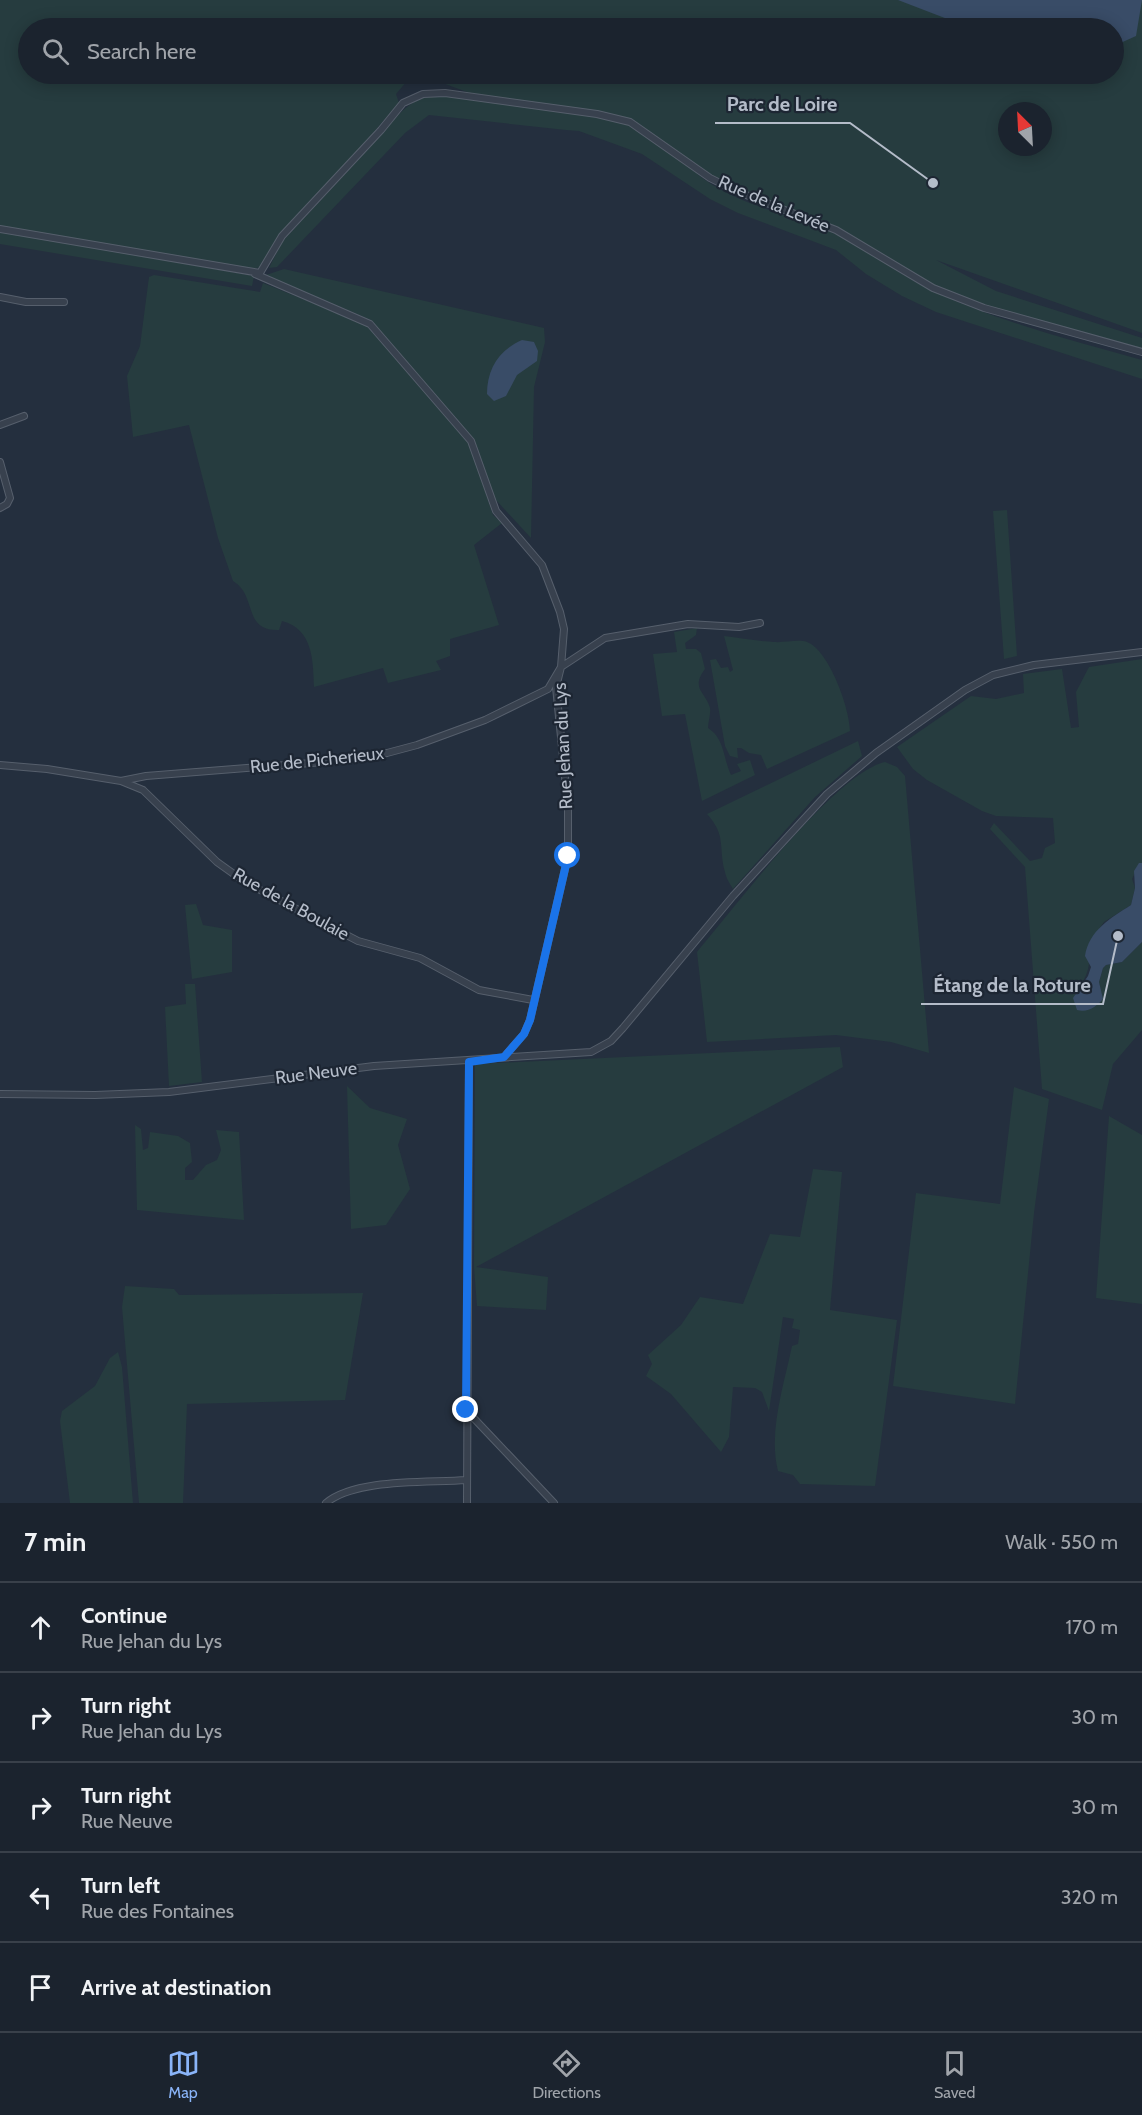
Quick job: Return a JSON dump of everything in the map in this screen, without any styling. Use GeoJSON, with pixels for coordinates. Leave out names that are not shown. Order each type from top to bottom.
{"type":"FeatureCollection","features":[{"type":"Feature","properties":{"kind":"street","name":"Rue de la Levée"},"geometry":{"type":"LineString","coordinates":[[254,274],[264,271],[282,236],[352,163],[403,104],[423,94],[445,93],[597,114],[630,122],[710,178],[736,191],[836,230],[933,288],[984,308],[1142,352]]}},
{"type":"Feature","properties":{"kind":"street","name":"Rue Jehan du Lys"},"geometry":{"type":"LineString","coordinates":[[0,229],[254,274],[370,324],[471,441],[496,512],[542,565],[564,629],[561,667],[556,687],[567,807],[568,856],[530,1020],[524,1034],[504,1057]]}},
{"type":"Feature","properties":{"kind":"street"},"geometry":{"type":"LineString","coordinates":[[0,297],[26,302],[64,302]]}},
{"type":"Feature","properties":{"kind":"street"},"geometry":{"type":"LineString","coordinates":[[0,425],[24,416]]}},
{"type":"Feature","properties":{"kind":"street"},"geometry":{"type":"LineString","coordinates":[[0,462],[10,498],[7,504],[0,508]]}},
{"type":"Feature","properties":{"kind":"street"},"geometry":{"type":"LineString","coordinates":[[561,667],[605,638],[688,624],[739,627],[760,623]]}},
{"type":"Feature","properties":{"kind":"street","name":"Rue Neuve"},"geometry":{"type":"LineString","coordinates":[[0,1094],[95,1095],[169,1092],[304,1073],[591,1052],[611,1041],[623,1028],[733,896],[827,794],[876,753],[965,690],[993,675],[1034,665],[1142,652]]}},
{"type":"Feature","properties":{"kind":"street","name":"Rue de Picherieux"},"geometry":{"type":"LineString","coordinates":[[121,781],[152,776],[349,759],[417,745],[484,720],[548,689],[561,667]]}},
{"type":"Feature","properties":{"kind":"street","name":"Rue de la Boulaie"},"geometry":{"type":"LineString","coordinates":[[0,765],[47,769],[121,781],[146,792],[217,862],[245,882],[358,941],[420,958],[478,990],[533,1000]]}},
{"type":"Feature","properties":{"kind":"street"},"geometry":{"type":"LineString","coordinates":[[146,792],[146,782],[152,776]]}},
{"type":"Feature","properties":{"kind":"street"},"geometry":{"type":"LineString","coordinates":[[467,1503],[469,1062]]}},
{"type":"Feature","properties":{"kind":"street"},"geometry":{"type":"LineString","coordinates":[[466,1410],[554,1503]]}},
{"type":"Feature","properties":{"kind":"street"},"geometry":{"type":"LineString","coordinates":[[326,1503],[336,1496],[362,1487],[466,1480]]}},
{"type":"Feature","properties":{"kind":"green space"},"geometry":{"type":"Polygon","coordinates":[[[0,0],[1142,0],[1142,333],[936,260],[996,291],[1142,338],[1142,350],[984,306],[936,287],[828,224],[697,174],[726,193],[840,236],[916,282],[954,300],[1034,329],[1142,360],[1142,379],[936,312],[902,296],[866,274],[836,250],[738,213],[710,199],[642,154],[579,131],[429,115],[405,133],[277,267],[269,268],[282,242],[399,114],[411,104],[423,98],[435,96],[497,103],[445,84],[1124,84],[1124,18],[18,18],[18,84],[404,84],[396,94],[399,103],[358,151],[309,201],[278,239],[261,267],[251,269],[0,226],[0,0]]]}},
{"type":"Feature","properties":{"kind":"green space"},"geometry":{"type":"Polygon","coordinates":[[[0,231],[254,276],[252,286],[0,244],[0,231]]]}},
{"type":"Feature","properties":{"kind":"green space"},"geometry":{"type":"Polygon","coordinates":[[[284,269],[544,328],[545,342],[534,387],[531,538],[495,499],[474,440],[371,320],[266,275],[284,269]]]}},
{"type":"Feature","properties":{"kind":"green space"},"geometry":{"type":"Polygon","coordinates":[[[154,275],[260,292],[263,283],[367,325],[469,443],[493,515],[502,523],[474,545],[499,625],[450,639],[450,656],[436,661],[441,670],[388,683],[383,668],[314,687],[312,656],[300,631],[282,621],[279,630],[267,629],[260,625],[255,619],[246,595],[233,581],[218,538],[189,425],[133,437],[127,376],[140,346],[149,277],[154,275]]]}},
{"type":"Feature","properties":{"kind":"green space"},"geometry":{"type":"Polygon","coordinates":[[[1007,510],[1017,656],[1004,659],[993,511],[1007,510]]]}},
{"type":"Feature","properties":{"kind":"green space"},"geometry":{"type":"Polygon","coordinates":[[[697,628],[696,635],[685,643],[686,649],[696,649],[701,653],[705,669],[699,686],[710,708],[708,728],[714,732],[721,743],[731,775],[741,771],[737,764],[750,760],[755,775],[702,801],[685,714],[662,716],[653,654],[677,652],[674,632],[697,628]]]}},
{"type":"Feature","properties":{"kind":"green space"},"geometry":{"type":"Polygon","coordinates":[[[724,636],[774,642],[803,641],[815,647],[823,656],[837,681],[850,731],[767,769],[761,755],[737,748],[738,758],[730,756],[725,746],[710,660],[716,659],[721,668],[728,667],[730,672],[733,670],[724,636]]]}},
{"type":"Feature","properties":{"kind":"green space"},"geometry":{"type":"Polygon","coordinates":[[[1142,659],[1142,863],[1139,864],[1132,879],[1135,888],[1131,905],[1104,922],[1089,943],[1088,968],[1077,990],[1102,999],[1099,982],[1103,968],[1106,965],[1122,962],[1142,942],[1142,1030],[1113,1064],[1102,1110],[1042,1089],[1025,867],[990,829],[994,823],[1030,861],[1042,858],[1045,848],[1055,843],[1053,818],[996,816],[982,811],[927,780],[913,769],[897,747],[971,696],[996,699],[1024,693],[1023,674],[1062,669],[1071,728],[1079,727],[1076,692],[1089,667],[1142,659]]]}},
{"type":"Feature","properties":{"kind":"green space"},"geometry":{"type":"Polygon","coordinates":[[[858,741],[862,756],[815,797],[733,889],[723,863],[720,835],[707,814],[858,741]]]}},
{"type":"Feature","properties":{"kind":"green space"},"geometry":{"type":"Polygon","coordinates":[[[885,762],[897,767],[905,776],[929,1053],[891,1042],[836,1035],[707,1042],[697,952],[813,816],[840,790],[864,772],[885,762]]]}},
{"type":"Feature","properties":{"kind":"green space"},"geometry":{"type":"Polygon","coordinates":[[[196,904],[203,925],[232,930],[232,972],[192,979],[185,905],[196,904]]]}},
{"type":"Feature","properties":{"kind":"green space"},"geometry":{"type":"Polygon","coordinates":[[[185,984],[195,984],[202,1082],[169,1086],[165,1007],[186,1004],[185,984]]]}},
{"type":"Feature","properties":{"kind":"green space"},"geometry":{"type":"Polygon","coordinates":[[[840,1047],[843,1067],[476,1267],[548,1277],[546,1310],[477,1306],[474,1267],[475,1064],[840,1047]]]}},
{"type":"Feature","properties":{"kind":"green space"},"geometry":{"type":"Polygon","coordinates":[[[347,1086],[370,1108],[407,1119],[398,1145],[410,1189],[386,1225],[351,1229],[347,1086]]]}},
{"type":"Feature","properties":{"kind":"green space"},"geometry":{"type":"Polygon","coordinates":[[[1014,1087],[1049,1099],[1034,1213],[1015,1404],[893,1386],[916,1193],[1000,1204],[1014,1087]]]}},
{"type":"Feature","properties":{"kind":"green space"},"geometry":{"type":"Polygon","coordinates":[[[1109,1116],[1142,1135],[1142,1304],[1096,1298],[1109,1116]]]}},
{"type":"Feature","properties":{"kind":"green space"},"geometry":{"type":"Polygon","coordinates":[[[135,1125],[141,1129],[143,1150],[148,1148],[150,1132],[178,1136],[190,1143],[192,1162],[185,1168],[185,1180],[193,1180],[206,1165],[217,1160],[221,1150],[216,1130],[239,1132],[244,1220],[137,1210],[135,1125]]]}},
{"type":"Feature","properties":{"kind":"green space"},"geometry":{"type":"Polygon","coordinates":[[[813,1169],[842,1172],[830,1310],[897,1320],[875,1486],[800,1484],[793,1475],[778,1471],[775,1440],[778,1408],[792,1346],[798,1344],[800,1330],[792,1328],[794,1319],[783,1317],[769,1411],[762,1392],[755,1388],[733,1387],[729,1437],[721,1452],[671,1394],[646,1376],[652,1364],[648,1355],[681,1325],[700,1297],[743,1304],[770,1234],[800,1237],[813,1169]]]}},
{"type":"Feature","properties":{"kind":"green space"},"geometry":{"type":"Polygon","coordinates":[[[125,1286],[174,1289],[179,1295],[363,1293],[345,1400],[187,1404],[183,1503],[139,1503],[122,1307],[125,1286]]]}},
{"type":"Feature","properties":{"kind":"green space"},"geometry":{"type":"Polygon","coordinates":[[[118,1352],[122,1367],[133,1503],[70,1503],[60,1421],[62,1411],[95,1386],[110,1358],[118,1352]]]}},
{"type":"Feature","properties":{"kind":"water"},"geometry":{"type":"Polygon","coordinates":[[[898,0],[1142,0],[1136,36],[1124,41],[1124,18],[945,18],[898,0]]]}},
{"type":"Feature","properties":{"kind":"water"},"geometry":{"type":"Polygon","coordinates":[[[522,340],[534,342],[538,351],[537,361],[517,375],[506,396],[494,401],[487,394],[492,369],[507,349],[522,340]]]}},
{"type":"Feature","properties":{"kind":"water"},"geometry":{"type":"Polygon","coordinates":[[[1139,863],[1142,863],[1142,942],[1122,962],[1106,965],[1103,968],[1099,982],[1103,999],[1088,1010],[1077,1010],[1073,998],[1088,976],[1091,967],[1085,956],[1087,947],[1102,926],[1131,905],[1135,888],[1134,871],[1139,863]]]}},
{"type":"Feature","properties":{"kind":"place","name":"Parc de Loire"},"geometry":{"type":"Point","coordinates":[933,183]}},
{"type":"Feature","properties":{"kind":"place","name":"Étang de la Roture"},"geometry":{"type":"Point","coordinates":[1118,936]}},
{"type":"Feature","properties":{"kind":"route"},"geometry":{"type":"LineString","coordinates":[[466,1410],[469,1062],[504,1057],[524,1034],[530,1020],[568,856]]}}]}
